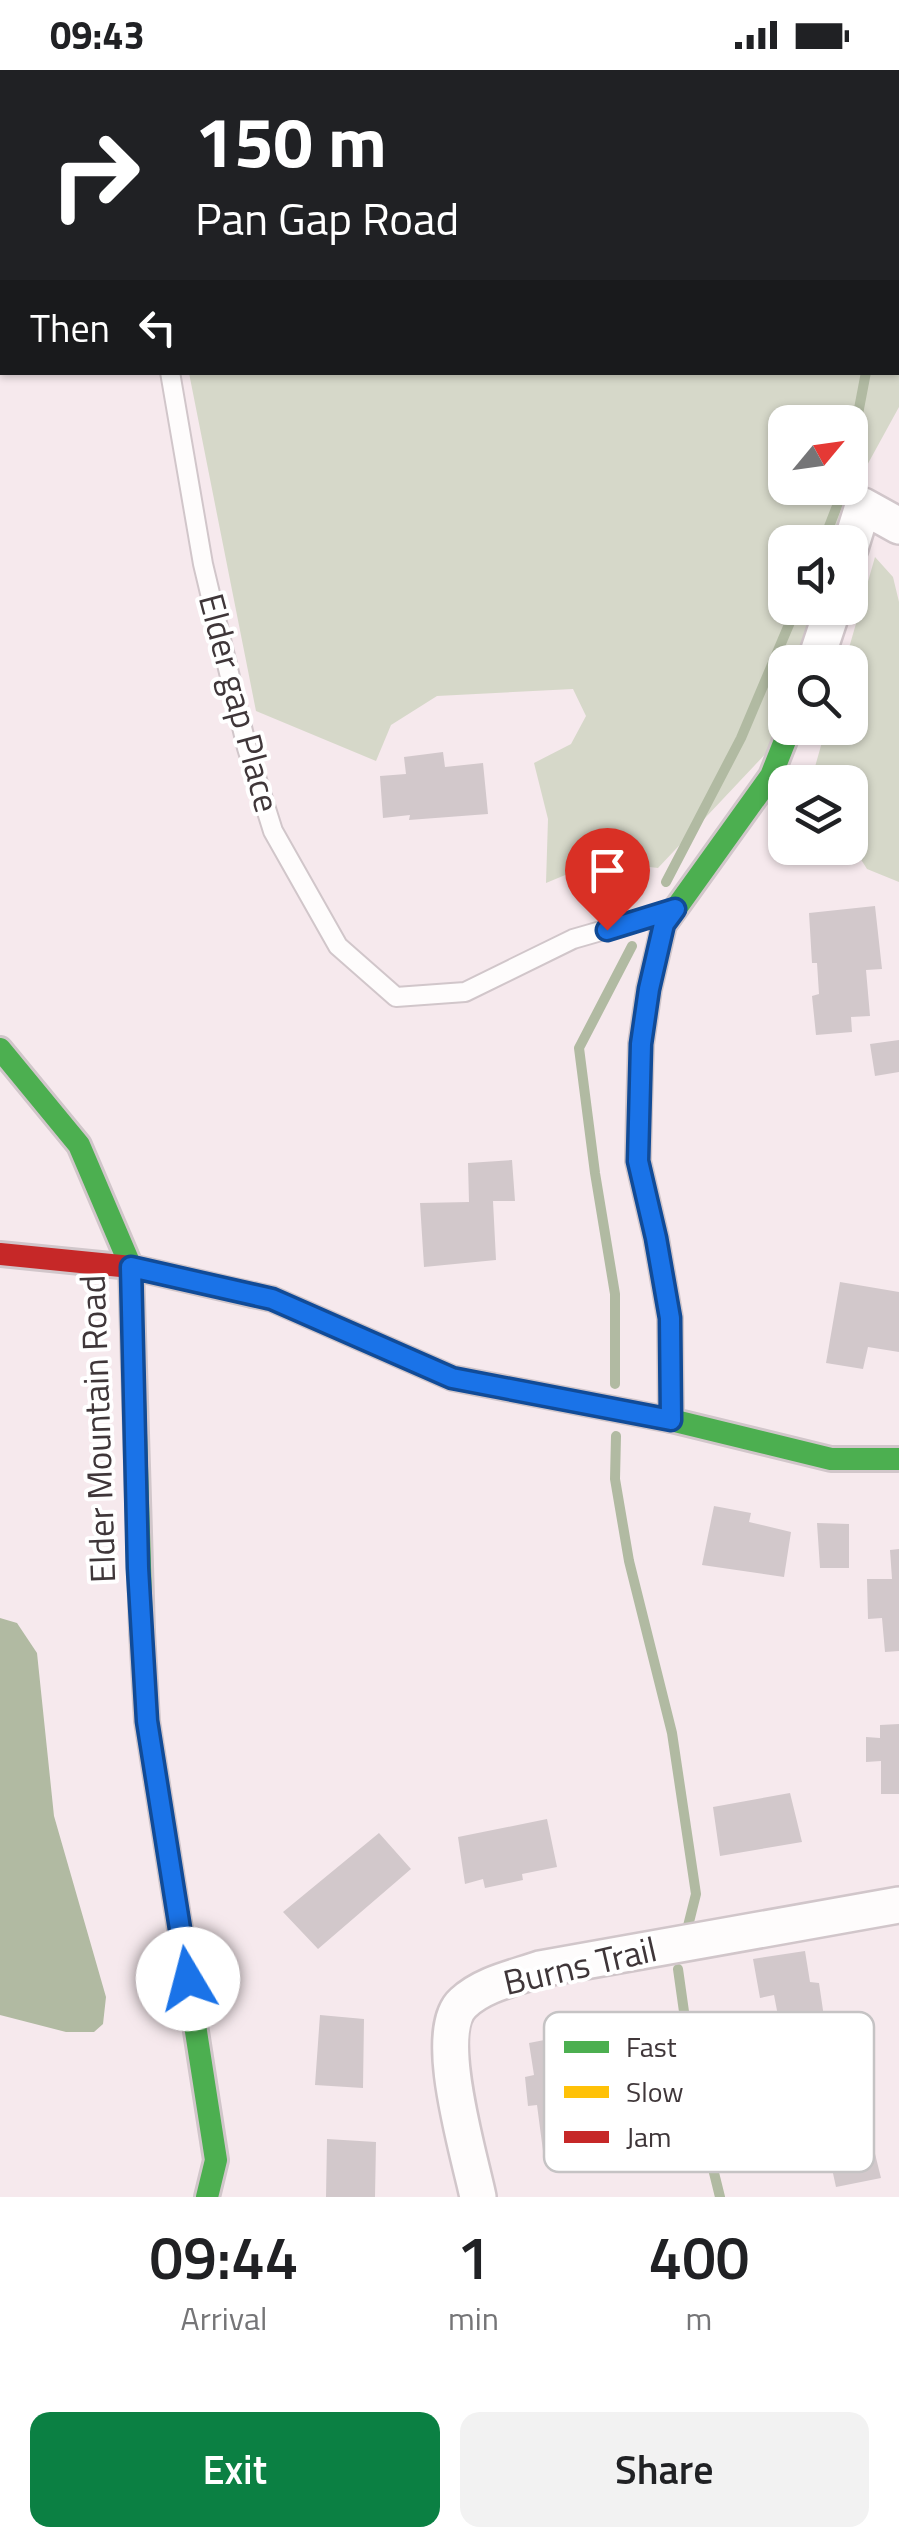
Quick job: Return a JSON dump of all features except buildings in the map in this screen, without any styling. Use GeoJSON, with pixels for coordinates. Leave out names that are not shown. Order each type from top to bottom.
{"type":"FeatureCollection","features":[{"type":"Feature","properties":{"kind":"street"},"geometry":{"type":"LineString","coordinates":[[857,525],[863,506],[899,526]]}},
{"type":"Feature","properties":{"kind":"street"},"geometry":{"type":"LineString","coordinates":[[671,1420],[670,1318],[638,1161],[641,1044],[649,989],[664,924],[770,776],[783,745]]}},
{"type":"Feature","properties":{"kind":"street","name":"Elder Mountain Road"},"geometry":{"type":"LineString","coordinates":[[0,1049],[79,1145],[131,1267],[138,1568],[147,1721],[216,2160],[208,2197]]}},
{"type":"Feature","properties":{"kind":"street"},"geometry":{"type":"LineString","coordinates":[[0,1254],[131,1267],[272,1299],[452,1378],[671,1420],[831,1460],[899,1459]]}},
{"type":"Feature","properties":{"kind":"street","name":"Burns Trail"},"geometry":{"type":"LineString","coordinates":[[478,2197],[450,2065],[451,2020],[461,2004],[488,1986],[540,1970],[899,1905]]}},
{"type":"Feature","properties":{"kind":"lane","name":"Elder gap Place"},"geometry":{"type":"LineString","coordinates":[[171,375],[203,564],[246,748],[273,831],[338,946],[396,997],[465,992],[573,940],[675,909]]}},
{"type":"Feature","properties":{"kind":"shaded area"},"geometry":{"type":"Polygon","coordinates":[[[189,375],[899,375],[899,407],[868,464],[868,405],[768,405],[768,505],[853,505],[846,525],[768,525],[768,625],[812,625],[806,645],[768,645],[771,748],[658,868],[599,861],[546,883],[548,819],[534,763],[571,744],[586,716],[573,689],[437,696],[391,725],[376,761],[256,711],[189,375]]]}},
{"type":"Feature","properties":{"kind":"shaded area"},"geometry":{"type":"Polygon","coordinates":[[[875,557],[893,577],[899,602],[899,882],[864,865],[868,865],[868,765],[816,765],[821,745],[868,745],[868,645],[850,645],[856,625],[868,625],[868,582],[875,557]]]}},
{"type":"Feature","properties":{"kind":"shaded area"},"geometry":{"type":"Polygon","coordinates":[[[0,1618],[17,1623],[37,1653],[54,1816],[106,1997],[103,2024],[94,2032],[66,2032],[0,2015],[0,1618]]]}},
{"type":"Feature","properties":{"kind":"waterway"},"geometry":{"type":"LineString","coordinates":[[860,405],[865,375]]}},
{"type":"Feature","properties":{"kind":"waterway"},"geometry":{"type":"LineString","coordinates":[[830,525],[837,505]]}},
{"type":"Feature","properties":{"kind":"waterway"},"geometry":{"type":"LineString","coordinates":[[666,882],[741,738],[789,625]]}},
{"type":"Feature","properties":{"kind":"waterway"},"geometry":{"type":"LineString","coordinates":[[615,1384],[615,1294],[579,1048],[632,946]]}},
{"type":"Feature","properties":{"kind":"waterway"},"geometry":{"type":"LineString","coordinates":[[616,1436],[615,1479],[629,1561],[672,1733],[696,1894],[688,1926]]}},
{"type":"Feature","properties":{"kind":"waterway"},"geometry":{"type":"LineString","coordinates":[[678,1969],[684,2012]]}},
{"type":"Feature","properties":{"kind":"waterway"},"geometry":{"type":"LineString","coordinates":[[714,2172],[720,2197]]}},
{"type":"Feature","properties":{"kind":"traffic: fast"},"geometry":{"type":"LineString","coordinates":[[639,1112],[641,1044],[664,925],[771,776],[783,745]]}},
{"type":"Feature","properties":{"kind":"traffic: fast"},"geometry":{"type":"LineString","coordinates":[[0,1049],[79,1145],[131,1267],[142,1632]]}},
{"type":"Feature","properties":{"kind":"traffic: fast"},"geometry":{"type":"LineString","coordinates":[[253,1295],[272,1299],[452,1378],[671,1420],[831,1459],[899,1459]]}},
{"type":"Feature","properties":{"kind":"traffic: fast"},"geometry":{"type":"LineString","coordinates":[[181,1935],[216,2160],[207,2197]]}},
{"type":"Feature","properties":{"kind":"traffic: slow"},"geometry":{"type":"LineString","coordinates":[[142,1632],[147,1721],[181,1935]]}},
{"type":"Feature","properties":{"kind":"traffic: jam"},"geometry":{"type":"LineString","coordinates":[[639,1112],[638,1161],[670,1318],[671,1420]]}},
{"type":"Feature","properties":{"kind":"traffic: jam"},"geometry":{"type":"LineString","coordinates":[[0,1254],[131,1267],[253,1295]]}},
{"type":"Feature","properties":{"kind":"route"},"geometry":{"type":"LineString","coordinates":[[188,1979],[147,1721],[138,1568],[131,1267],[272,1299],[452,1378],[671,1420],[670,1318],[638,1161],[641,1044],[649,989],[664,924],[675,909],[607,930]]}}]}
